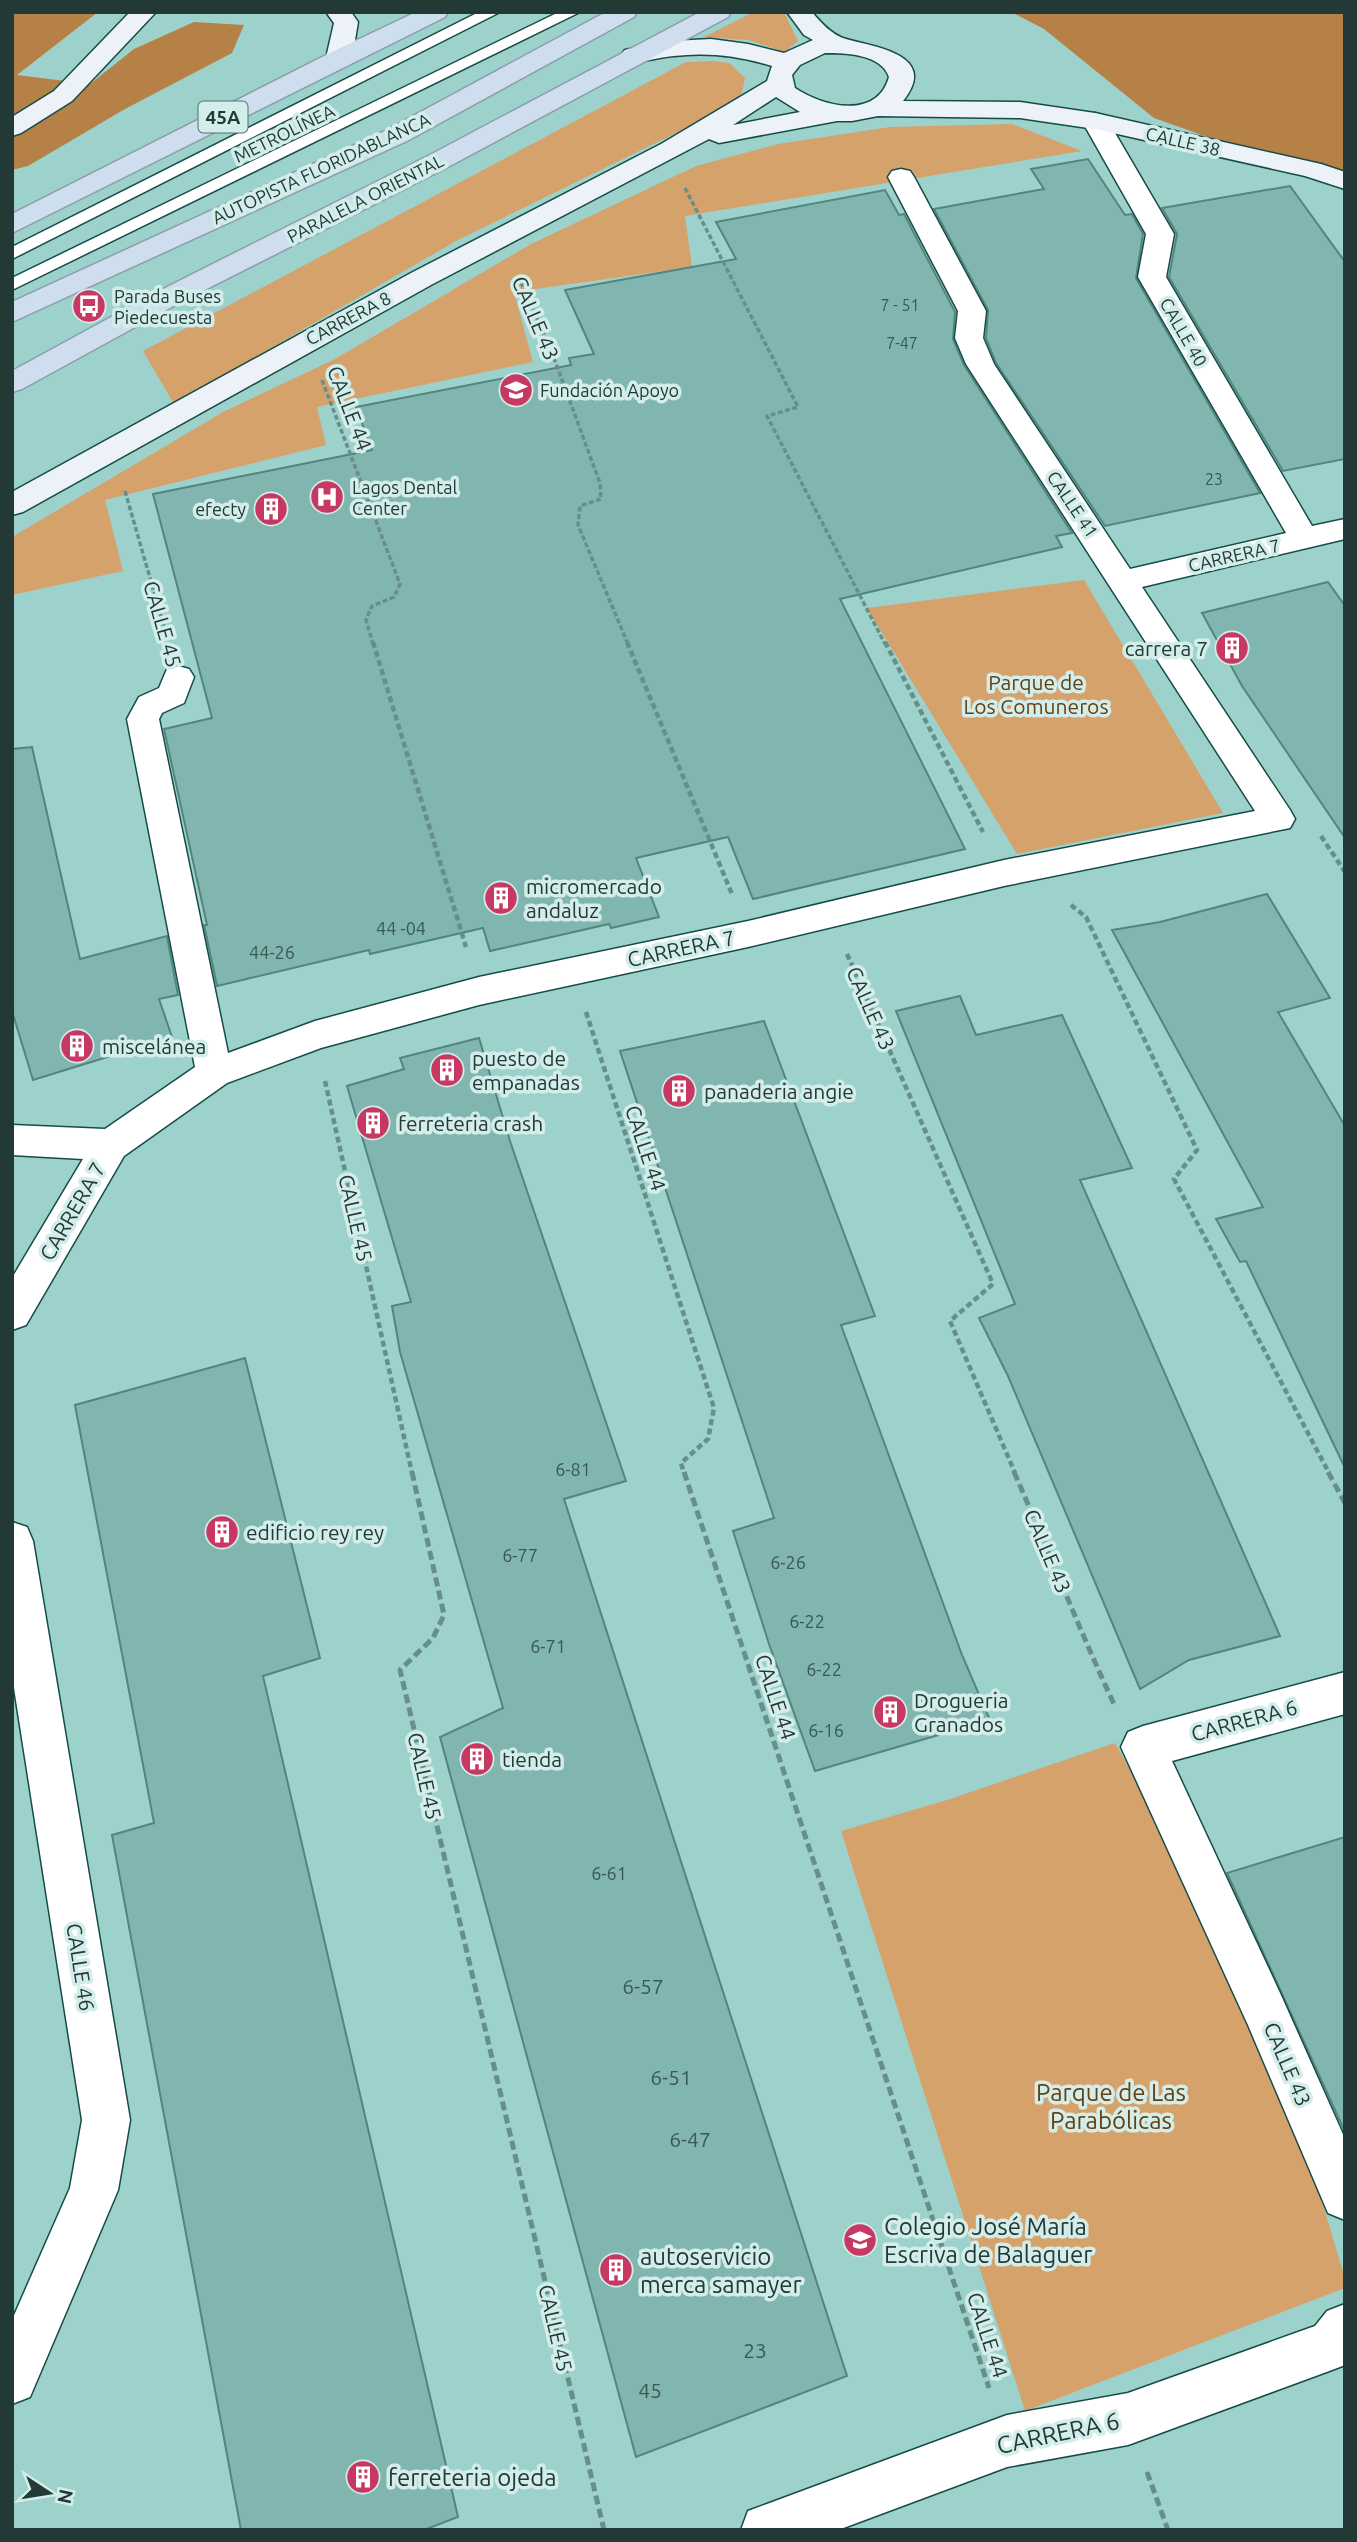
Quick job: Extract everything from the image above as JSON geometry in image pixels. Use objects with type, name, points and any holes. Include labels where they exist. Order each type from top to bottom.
[{"type":"highway","name":"45A","points":[[12,225],[339,58],[436,12]]},
{"type":"highway","name":"AUTOPISTA FLORIDABLANCA","points":[[12,313],[398,135],[625,12]]},
{"type":"highway","name":"PARALELA ORIENTAL","points":[[12,383],[169,296],[436,162],[719,12]]},
{"type":"main road","points":[[12,128],[63,96],[144,12]]},
{"type":"main road","points":[[338,12],[346,22],[339,58]]},
{"type":"main road","points":[[799,12],[813,30],[836,44]]},
{"type":"main road","points":[[634,55],[664,48],[696,45],[758,52],[783,73],[787,94],[805,105],[831,112],[862,110],[892,97],[900,83],[897,68],[872,50],[836,44],[801,51],[783,73]]},
{"type":"main road","name":"CALLE 38","points":[[890,61],[943,89],[1020,110],[1095,121],[1312,170],[1345,181]]},
{"type":"main road","name":"CARRERA 8","points":[[12,505],[307,340],[501,236],[678,147],[783,73]]},
{"type":"main road","name":"CALLE 38","points":[[862,110],[1020,110]]},
{"type":"main road","name":"CARRERA 8","points":[[678,147],[766,125],[862,110]]},
{"type":"street","name":"CALLE 40","points":[[1095,121],[1160,234],[1152,277],[1304,538]]},
{"type":"street","name":"CALLE 41","points":[[901,177],[972,311],[969,338],[980,364],[1278,820]]},
{"type":"street","name":"CARRERA 7","points":[[1124,581],[1345,529]]},
{"type":"street","name":"CALLE 45","points":[[178,677],[173,695],[150,705],[143,719],[214,1073]]},
{"type":"street","name":"CARRERA 7","points":[[12,1313],[111,1145],[214,1073],[315,1035],[479,991],[748,934],[1004,873],[1278,820]]},
{"type":"street","name":"CARRERA 7","points":[[12,1140],[111,1145]]},
{"type":"street","name":"CALLE 46","points":[[12,1541],[106,2120],[94,2190],[12,2379]]},
{"type":"street","name":"CARRERA 6","points":[[1143,1747],[1345,1693]]},
{"type":"street","name":"CALLE 43","points":[[1143,1747],[1264,2009],[1345,2196]]},
{"type":"street","name":"CARRERA 6","points":[[767,2530],[1007,2441],[1128,2419],[1332,2345],[1345,2329]]},
{"type":"lane","name":"METROLÍNEA","points":[[12,254],[492,12]]},
{"type":"lane","name":"METROLÍNEA","points":[[12,285],[572,12]]},
{"type":"path","points":[[678,147],[709,233]]},
{"type":"path","name":"CALLE 43","points":[[501,236],[551,350],[600,484],[601,499],[580,506],[578,525],[748,934]]},
{"type":"path","name":"CALLE 44","points":[[307,340],[400,584],[394,597],[372,606],[366,620],[479,991]]},
{"type":"path","name":"CALLE 45","points":[[113,450],[178,677]]},
{"type":"path","name":"CALLE 43","points":[[829,915],[993,1284],[950,1321],[1110,1697],[1143,1747]]},
{"type":"path","name":"CALLE 44","points":[[573,972],[714,1408],[708,1439],[681,1463],[1007,2441]]},
{"type":"path","name":"CALLE 45","points":[[315,1035],[444,1615],[433,1638],[400,1671],[604,2530]]},
{"type":"green space","points":[[754,12],[784,12],[798,41],[785,52],[748,40],[704,37]]},
{"type":"green space","points":[[686,62],[729,63],[745,78],[742,93],[727,108],[456,241],[174,404],[143,351]]},
{"type":"green space","points":[[1012,124],[1082,151],[685,216],[692,267],[514,292],[533,362],[317,407],[326,445],[105,500],[123,571],[12,595],[12,537],[223,412],[335,359],[531,244],[696,166],[778,144],[890,127]]},
{"type":"green space","name":"Parque de Los Comuneros","points":[[1084,580],[1223,813],[1017,854],[867,608]]},
{"type":"green space","name":"Parque de Las Parabólicas","points":[[1115,1743],[1264,2009],[1345,2278],[1345,2288],[1025,2411],[841,1831],[947,1800]]},
{"type":"shaded area","points":[[12,12],[98,12],[17,75],[90,84],[134,49],[194,22],[244,25],[232,53],[125,109],[28,166],[12,170]]},
{"type":"shaded area","points":[[1011,12],[1345,12],[1345,186],[1154,118],[1044,29]]},
{"type":"building","points":[[1088,159],[1125,215],[1132,214],[1143,234],[1136,278],[1260,493],[1105,526],[996,363],[986,338],[988,310],[934,209],[1044,189],[1031,169]]},
{"type":"building","points":[[1290,186],[1345,262],[1345,459],[1283,471],[1169,277],[1177,234],[1162,208]]},
{"type":"building","points":[[885,190],[899,215],[904,214],[955,312],[953,339],[964,365],[1072,533],[1056,536],[1062,547],[840,599],[965,849],[753,899],[728,837],[636,858],[659,917],[611,928],[609,924],[490,951],[483,928],[370,954],[369,950],[217,986],[204,925],[207,925],[164,729],[212,718],[153,494],[372,450],[356,407],[571,365],[569,358],[594,354],[565,290],[736,259],[716,222]]},
{"type":"building","points":[[1328,582],[1345,606],[1345,838],[1242,686],[1202,613]]},
{"type":"building","points":[[32,747],[80,959],[167,936],[178,995],[159,999],[172,1037],[33,1080],[12,1011],[12,749]]},
{"type":"building","points":[[1267,894],[1330,998],[1278,1012],[1345,1126],[1345,1468],[1246,1261],[1240,1262],[1216,1219],[1263,1207],[1112,930],[1160,922]]},
{"type":"building","points":[[960,996],[976,1035],[1062,1015],[1132,1168],[1080,1180],[1280,1636],[1189,1660],[1140,1689],[1008,1376],[979,1318],[1015,1304],[896,1011]]},
{"type":"building","points":[[764,1021],[875,1316],[841,1325],[962,1655],[990,1720],[815,1771],[769,1644],[733,1531],[774,1518],[620,1051]]},
{"type":"building","points":[[479,1038],[510,1141],[626,1481],[564,1499],[847,2376],[636,2457],[440,1737],[503,1708],[400,1352],[392,1306],[411,1302],[347,1086],[404,1069],[400,1058]]},
{"type":"building","points":[[245,1358],[320,1658],[263,1676],[458,2517],[424,2530],[241,2530],[112,1835],[154,1823],[75,1405]]},
{"type":"building","points":[[1345,1837],[1345,2132],[1227,1873]]},
{"type":"place","name":"Parada Buses Piedecuesta","points":[[89,306]]},
{"type":"place","name":"Fundación Apoyo","points":[[516,390]]},
{"type":"place","name":"Lagos Dental Center","points":[[327,497]]},
{"type":"place","name":"efecty","points":[[271,509]]},
{"type":"place","name":"carrera 7","points":[[1232,648]]},
{"type":"place","name":"micromercado andaluz","points":[[501,898]]},
{"type":"place","name":"miscelánea","points":[[77,1046]]},
{"type":"place","name":"puesto de empanadas","points":[[447,1070]]},
{"type":"place","name":"panaderia angie","points":[[679,1091]]},
{"type":"place","name":"ferreteria crash","points":[[373,1123]]},
{"type":"place","name":"edificio rey rey","points":[[222,1532]]},
{"type":"place","name":"Drogueria Granados","points":[[890,1712]]},
{"type":"place","name":"tienda","points":[[477,1759]]},
{"type":"place","name":"Colegio José María Escriva de Balaguer","points":[[860,2240]]},
{"type":"place","name":"autoservicio merca samayer","points":[[616,2270]]},
{"type":"place","name":"ferreteria ojeda","points":[[363,2477]]}]
